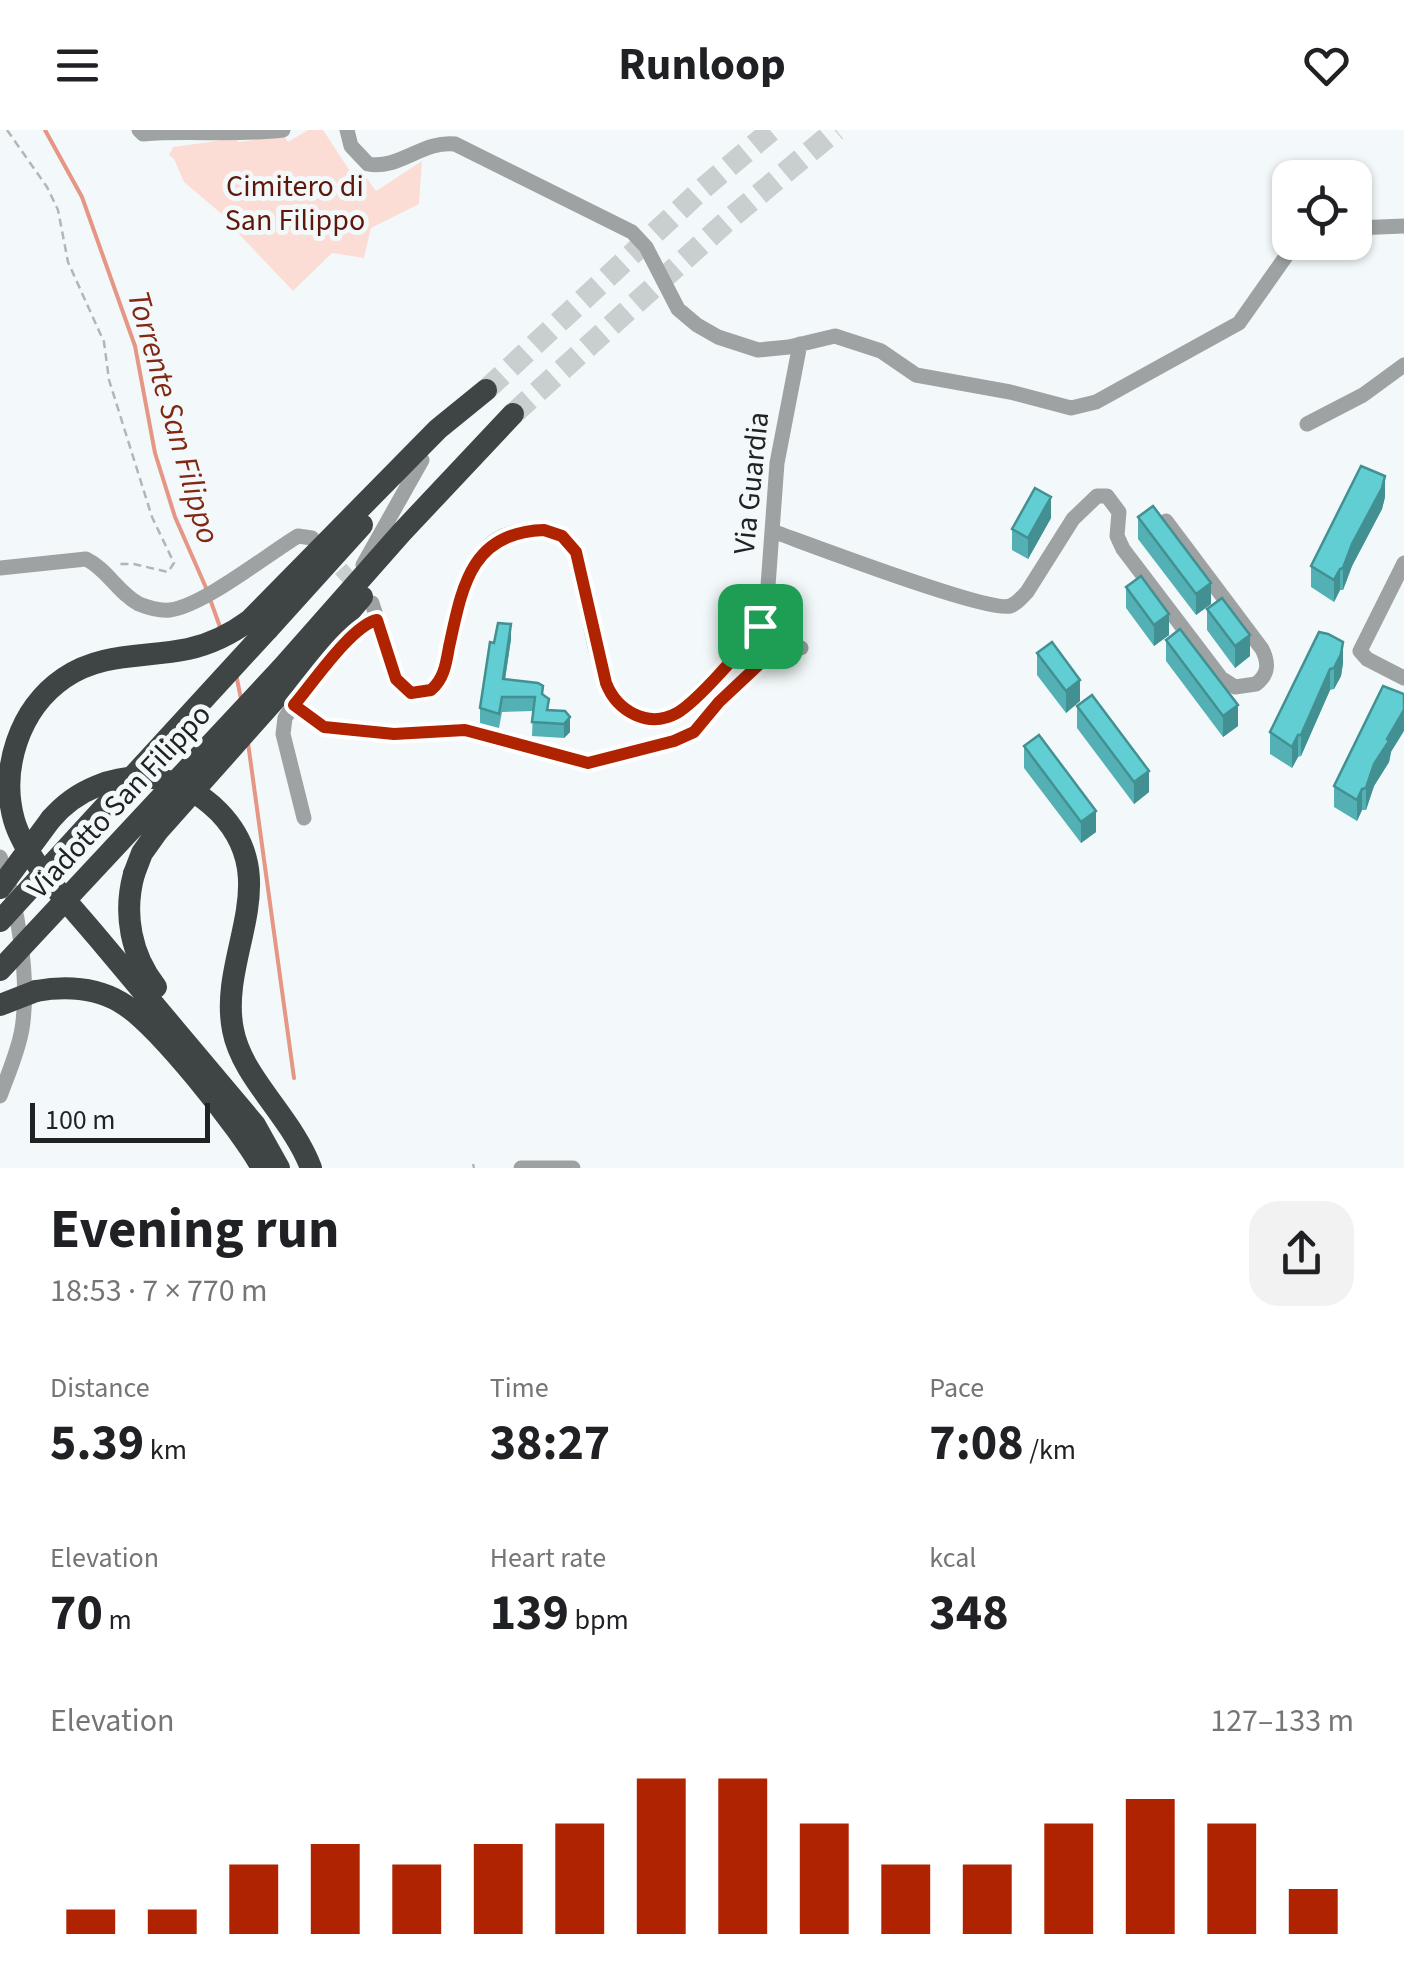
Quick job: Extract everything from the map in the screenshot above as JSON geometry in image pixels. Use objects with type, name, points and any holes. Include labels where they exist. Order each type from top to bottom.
[{"type":"highway","points":[[259,624],[286,579],[438,429],[486,390],[321,570],[259,624],[185,650],[108,658],[82,668],[58,683],[38,703],[19,736],[10,769],[10,802],[19,833],[57,888],[255,1125],[279,1168]]},
{"type":"highway","points":[[287,687],[346,595],[513,414]]},
{"type":"highway","points":[[294,1168],[265,1117],[140,964],[129,916],[134,874],[142,853],[157,832],[334,634],[377,577],[451,495],[487,442]]},
{"type":"highway","name":"Viadotto San Filippo","points":[[0,921],[259,624]]},
{"type":"highway","name":"Viadotto San Filippo","points":[[0,970],[287,687]]},
{"type":"highway","points":[[0,888],[51,818],[94,786],[140,778],[164,780],[188,789],[225,818],[246,856],[250,890],[233,992],[233,1030],[248,1068],[292,1127],[311,1168]]},
{"type":"highway","points":[[0,1004],[36,991],[73,988],[97,992],[130,1008],[149,1025],[240,1135],[262,1168]]},
{"type":"street","points":[[139,130],[143,134],[249,134],[283,130]]},
{"type":"street","points":[[343,131],[356,153],[375,166],[439,143],[455,144],[632,232],[646,247],[678,308],[706,331],[750,348],[842,337],[880,351],[916,375],[1081,407],[1231,330],[1245,317],[1284,260]]},
{"type":"street","points":[[1372,227],[1404,226]]},
{"type":"street","name":"Via Guardia","points":[[760,626],[768,605],[776,463],[800,344]]},
{"type":"street","points":[[1307,424],[1363,395],[1404,366]]},
{"type":"street","points":[[346,595],[422,460]]},
{"type":"street","points":[[321,570],[447,484]]},
{"type":"street","points":[[772,532],[937,589],[1005,607],[1027,592],[1084,507],[1097,496],[1108,496],[1119,512],[1117,536],[1123,549],[1221,678],[1235,687],[1256,684],[1266,673],[1266,658],[1166,521]]},
{"type":"street","points":[[372,602],[398,684],[411,693],[431,690],[442,677],[457,612],[478,558],[490,546],[513,534],[556,533],[572,546],[579,560],[609,691],[627,711],[658,718],[672,715],[686,706],[760,626],[770,654]]},
{"type":"street","points":[[0,568],[90,560],[123,593],[144,606],[167,610],[182,607],[232,579],[298,536],[312,538]]},
{"type":"street","points":[[1404,563],[1360,651],[1367,659],[1404,678]]},
{"type":"street","points":[[304,818],[283,734],[287,687],[368,622],[377,620]]},
{"type":"street","points":[[287,687],[324,727],[394,734],[465,730],[588,763],[674,741],[694,732],[719,702],[770,654],[801,648]]},
{"type":"street","points":[[0,857],[17,920],[23,1005],[18,1043],[0,1096]]},
{"type":"street","points":[[521,1168],[573,1168]]},
{"type":"path","points":[[8,130],[58,210],[68,262],[104,342],[109,380],[152,516],[174,563],[168,572],[122,562],[100,570]]},
{"type":"green space","name":"Cimitero di San Filippo","points":[[308,130],[323,130],[350,171],[361,170],[376,191],[422,161],[419,204],[371,228],[364,258],[332,253],[293,291],[235,230],[237,227],[184,182],[169,155],[173,147],[237,138],[238,142],[284,136],[288,142]]},
{"type":"building","points":[[1361,466],[1385,476],[1334,580],[1311,566]]},
{"type":"building","points":[[1035,488],[1051,497],[1028,538],[1012,529]]},
{"type":"building","points":[[1153,506],[1211,583],[1196,594],[1138,517]]},
{"type":"building","points":[[1141,576],[1169,614],[1154,625],[1126,587]]},
{"type":"building","points":[[1222,598],[1250,635],[1235,646],[1207,609]]},
{"type":"building","points":[[498,623],[511,624],[503,679],[543,686],[542,694],[549,699],[547,710],[565,711],[570,717],[564,724],[532,722],[535,697],[502,697],[499,714],[480,708],[490,642],[494,643]]},
{"type":"building","points":[[1180,629],[1238,705],[1223,716],[1166,640]]},
{"type":"building","points":[[1319,632],[1343,642],[1341,654],[1292,747],[1270,732]]},
{"type":"building","points":[[1052,642],[1080,680],[1066,691],[1037,653]]},
{"type":"building","points":[[1383,686],[1404,694],[1404,710],[1357,800],[1334,786]]},
{"type":"building","points":[[1092,695],[1149,771],[1134,782],[1077,706]]},
{"type":"building","points":[[1039,735],[1096,811],[1081,822],[1024,746]]},
{"type":"waterway","name":"Torrente San Filippo","points":[[45,130],[82,197],[135,346],[155,453],[175,517],[207,590]]},
{"type":"waterway","name":"Torrente San Filippo","points":[[210,599],[220,627]]},
{"type":"waterway","name":"Torrente San Filippo","points":[[236,674],[241,699]]},
{"type":"waterway","name":"Torrente San Filippo","points":[[248,743],[294,1078]]},
{"type":"tunnel","points":[[486,390],[701,190],[772,130]]},
{"type":"tunnel","points":[[513,414],[726,222],[836,130]]},
{"type":"tunnel","points":[[325,552],[360,590]]},
{"type":"route","points":[[522,532],[556,533],[572,546],[582,570],[609,691],[621,706],[638,716],[658,718],[678,712],[760,626],[770,654],[719,702],[694,732],[596,762],[572,761],[465,730],[394,734],[324,727],[294,705],[353,636],[368,622],[377,620],[398,684],[411,693],[431,690],[442,677],[457,612],[473,566],[496,542],[522,532]]}]
